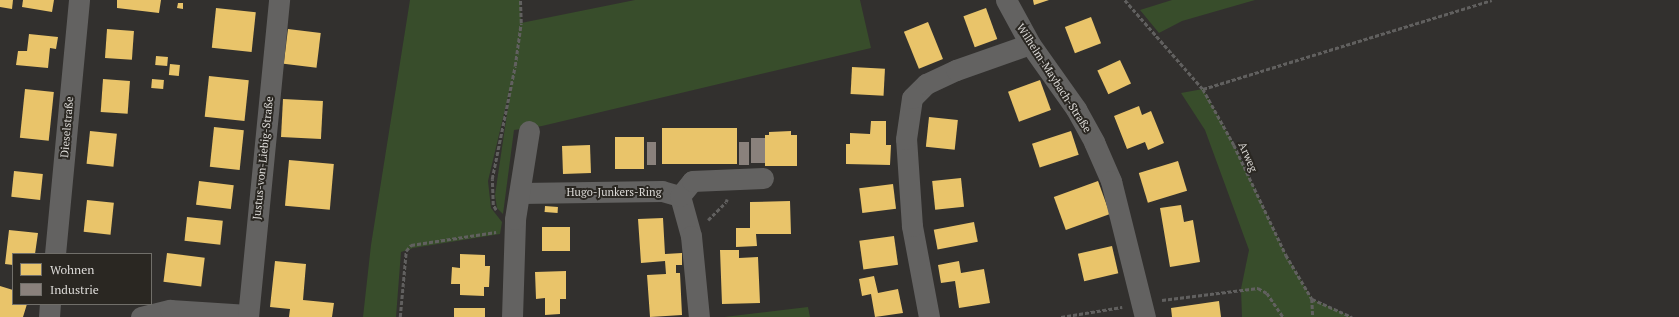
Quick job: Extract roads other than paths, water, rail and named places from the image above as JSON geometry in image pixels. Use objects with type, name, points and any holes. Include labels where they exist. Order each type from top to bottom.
[{"type":"street","name":"Dieselstraße","points":[[55,253],[79,0]]},
{"type":"street","name":"Justus-von-Liebig-Straße","points":[[248,316],[279,0]]},
{"type":"street","name":"Wilhelm-Maybach-Straße","points":[[1006,0],[1030,44],[1076,109],[1100,156],[1111,182],[1144,310]]},
{"type":"street","points":[[928,317],[912,218],[906,139],[912,98],[926,84],[956,70],[1030,44]]},
{"type":"street","points":[[512,317],[515,224],[529,131]]},
{"type":"street","points":[[698,317],[691,236],[680,196],[692,181],[763,178]]},
{"type":"street","name":"Hugo-Junkers-Ring","points":[[520,193],[662,191],[680,196]]},
{"type":"street","points":[[49,317],[50,305]]},
{"type":"street","points":[[141,317],[170,310],[248,316]]}]
